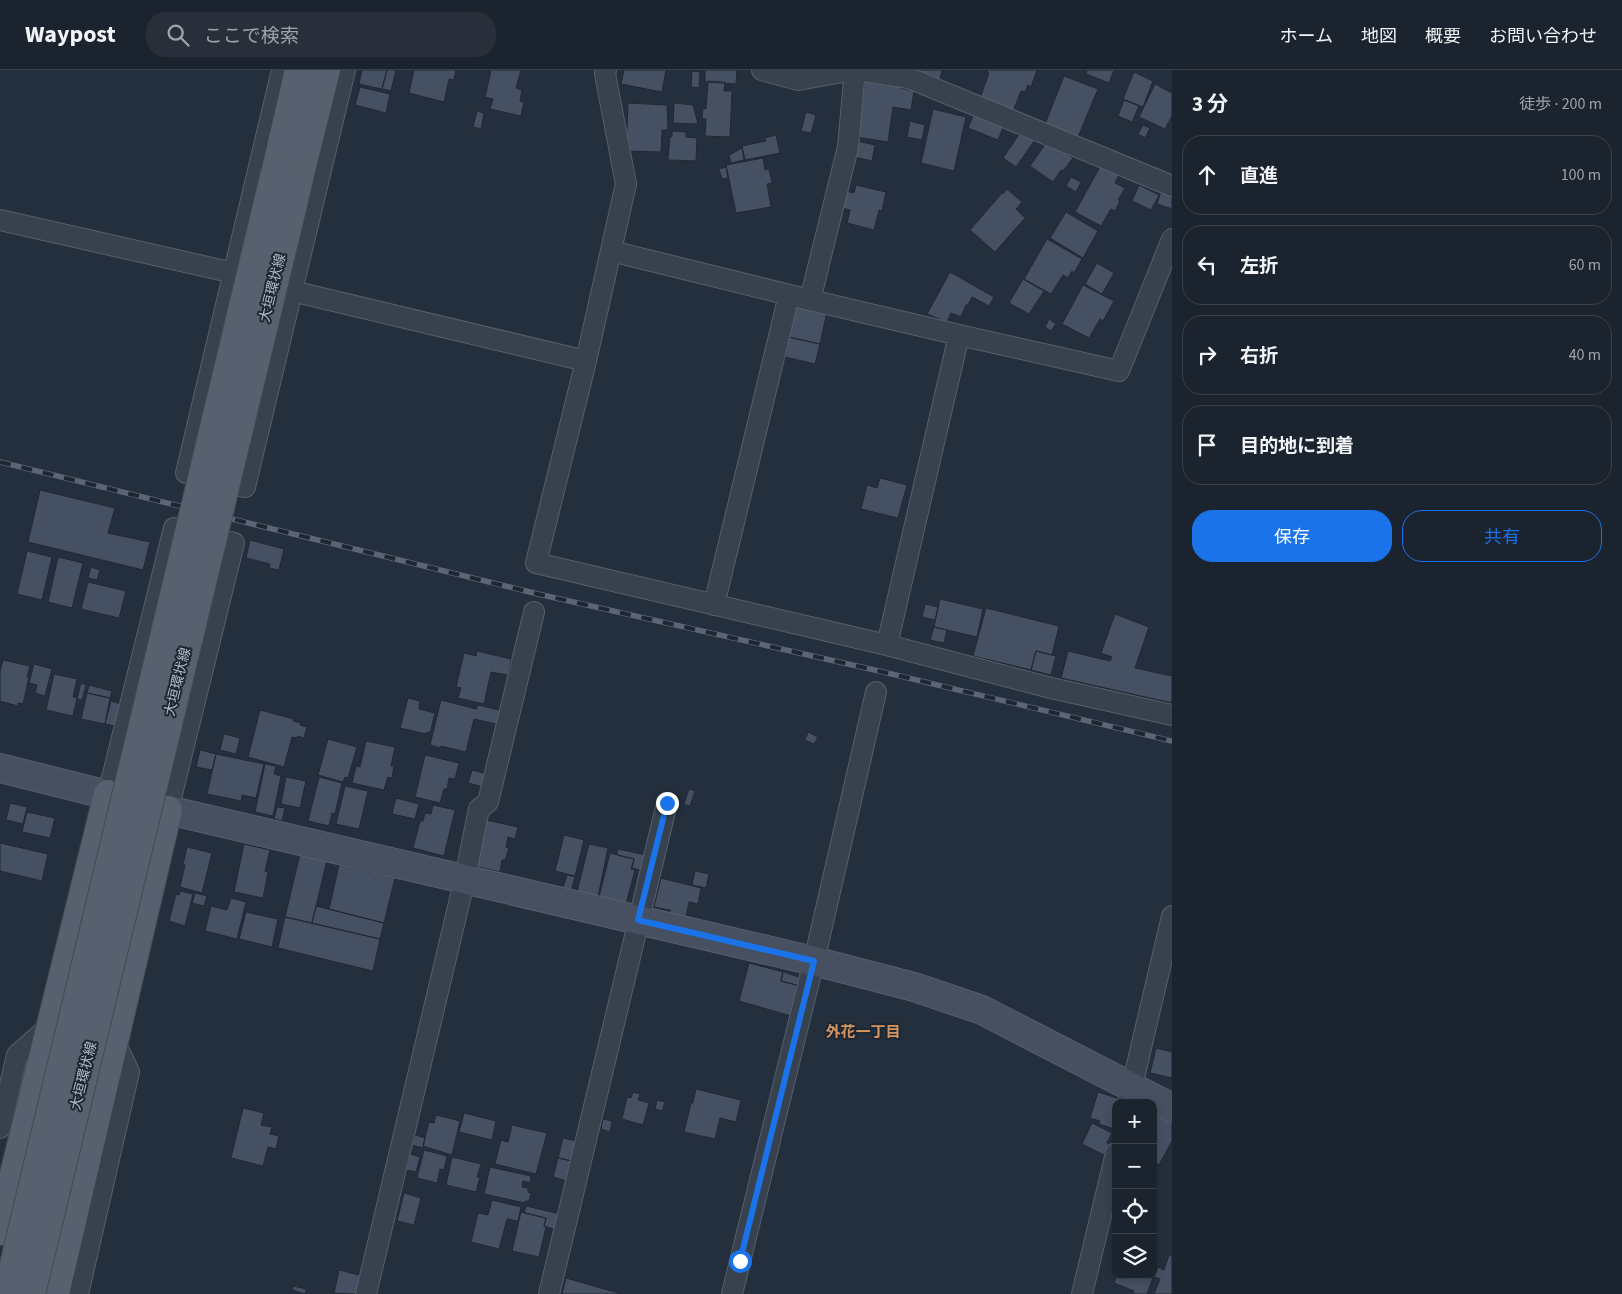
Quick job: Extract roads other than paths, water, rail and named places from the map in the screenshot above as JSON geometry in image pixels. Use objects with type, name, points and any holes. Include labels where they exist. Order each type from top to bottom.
[{"type":"main road","name":"大垣環状線","points":[[31,1294],[287,176],[299,70]]},
{"type":"main road","name":"大垣環状線","points":[[7,1294],[287,176],[326,70]]},
{"type":"main road","points":[[0,1231],[108,794]]},
{"type":"main road","points":[[74,1292],[114,1040],[168,810]]},
{"type":"street","points":[[282,70],[186,473],[246,487],[344,70]]},
{"type":"street","points":[[606,70],[605,74],[626,184],[586,361],[536,563],[887,645],[1051,688],[1172,715]]},
{"type":"street","points":[[762,70],[798,80],[855,70],[909,78],[1172,186]]},
{"type":"street","points":[[810,300],[848,147],[855,70]]},
{"type":"street","points":[[0,220],[234,273]]},
{"type":"street","points":[[611,251],[810,300],[1119,371],[1172,239]]},
{"type":"street","points":[[292,291],[586,361]]},
{"type":"street","points":[[714,605],[789,295]]},
{"type":"street","points":[[887,645],[959,335]]},
{"type":"street","points":[[108,794],[174,528],[234,543],[168,810]]},
{"type":"street","points":[[366,1294],[480,809],[488,802],[534,612]]},
{"type":"street","points":[[732,1294],[814,961],[876,692]]},
{"type":"street","points":[[0,768],[168,810],[814,961],[914,987],[982,1010],[1130,1095],[1172,1108]]},
{"type":"street","points":[[549,1294],[667,803]]},
{"type":"street","points":[[1130,1095],[1172,916]]},
{"type":"street","points":[[0,1128],[17,1055],[51,1025]]},
{"type":"street","points":[[1082,1294],[1112,1170]]},
{"type":"railway","points":[[0,462],[538,594],[879,671],[1172,741]]},
{"type":"district","name":"外花一丁目","points":[[863,1032]]}]
